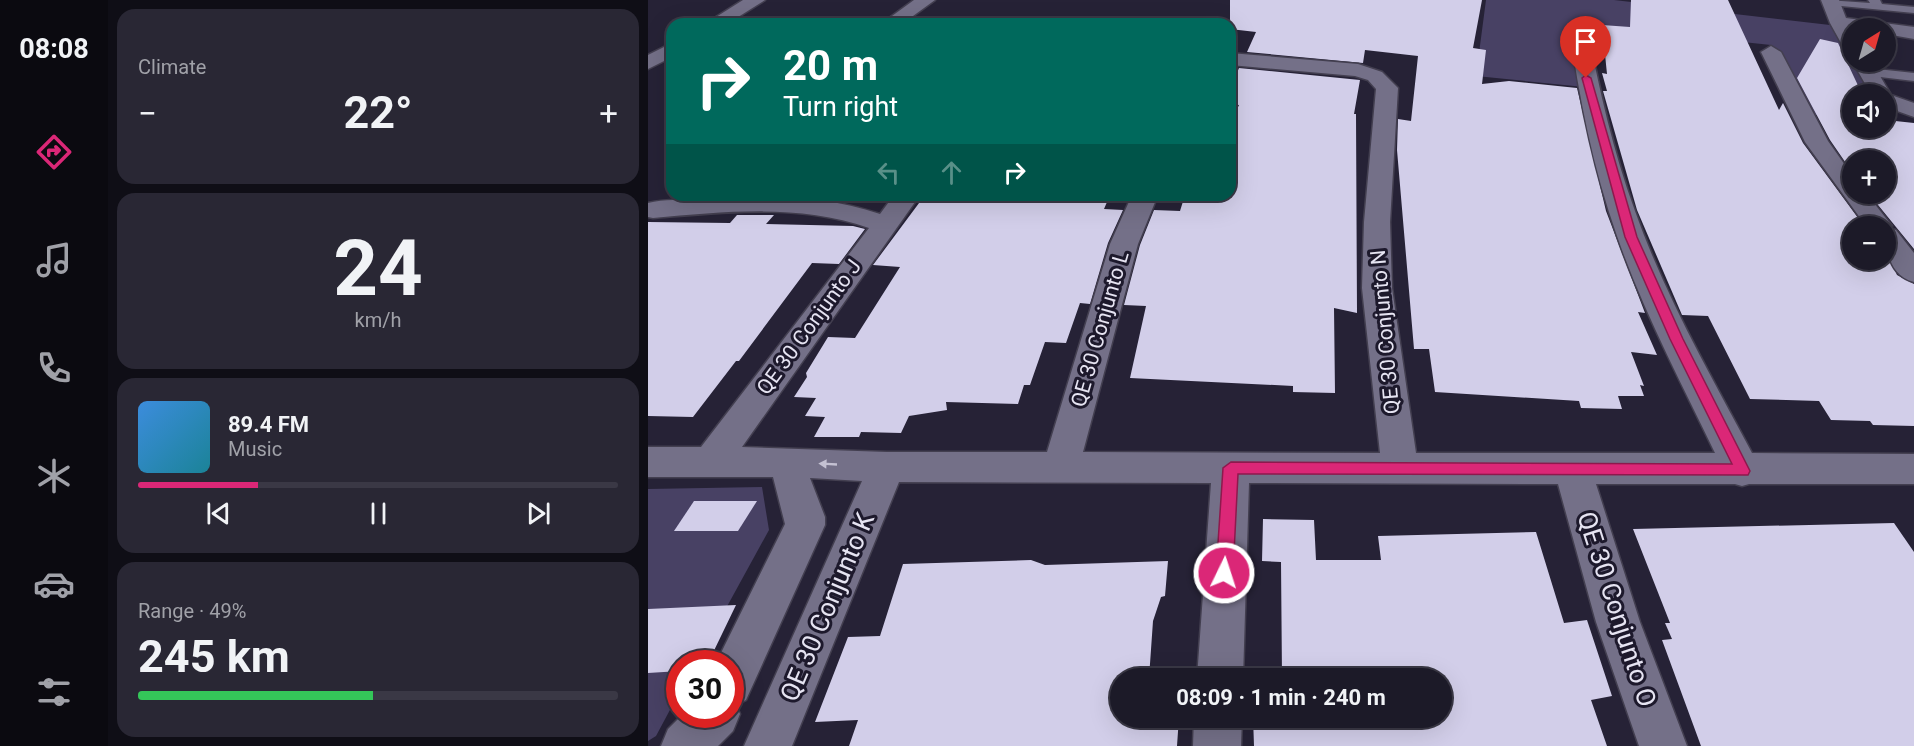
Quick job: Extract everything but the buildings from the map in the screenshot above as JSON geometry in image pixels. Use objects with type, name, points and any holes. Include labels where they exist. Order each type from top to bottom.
[{"type":"street","points":[[724,18],[756,0]]},
{"type":"street","points":[[899,18],[926,0]]},
{"type":"street","points":[[1831,1],[1842,28]]},
{"type":"street","points":[[1578,26],[1593,106],[1631,237],[1676,339],[1742,471]]},
{"type":"street","points":[[1896,30],[1914,33]]},
{"type":"street","points":[[648,63],[666,52]]},
{"type":"street","points":[[1771,52],[1817,142],[1842,177]]},
{"type":"street","name":"QE 30 Conjunto N","points":[[1236,60],[1358,70],[1375,76],[1387,88],[1377,222],[1377,288],[1400,467]]},
{"type":"street","points":[[1875,83],[1914,110]]},
{"type":"street","name":"QE 30 Conjunto J","points":[[712,460],[902,201]]},
{"type":"street","name":"QE 30 Conjunto L","points":[[1060,466],[1124,244],[1142,201]]},
{"type":"street","points":[[658,206],[737,204],[827,208],[849,211],[884,224]]},
{"type":"street","points":[[1861,204],[1870,216]]},
{"type":"street","points":[[1896,249],[1914,273]]},
{"type":"street","points":[[648,462],[712,460],[887,467],[1914,470]]},
{"type":"street","points":[[744,654],[805,525],[805,517],[786,462]]},
{"type":"street","name":"QE 30 Conjunto K","points":[[768,746],[887,467]]},
{"type":"street","points":[[1221,668],[1231,468]]},
{"type":"street","name":"QE 30 Conjunto O","points":[[1573,470],[1618,622],[1663,746]]},
{"type":"street","points":[[685,746],[702,728]]},
{"type":"street","points":[[1217,746],[1218,728]]},
{"type":"lane","points":[[1831,1],[1876,3],[1914,10]]},
{"type":"lane","points":[[1875,83],[1914,77]]},
{"type":"lane","points":[[1875,83],[1914,89]]},
{"type":"shaded area","points":[[1486,0],[1614,0],[1830,25],[1842,44],[1842,72],[1859,72],[1867,84],[1842,84],[1842,117],[1814,115],[1771,45],[1573,24],[1584,87],[1476,76]]},
{"type":"shaded area","points":[[762,487],[769,530],[703,650],[666,650],[666,717],[656,736],[648,741],[648,489]]},
{"type":"route","points":[[1224,573],[1231,468],[1400,467],[1742,471],[1676,339],[1631,237],[1586,78]]}]
